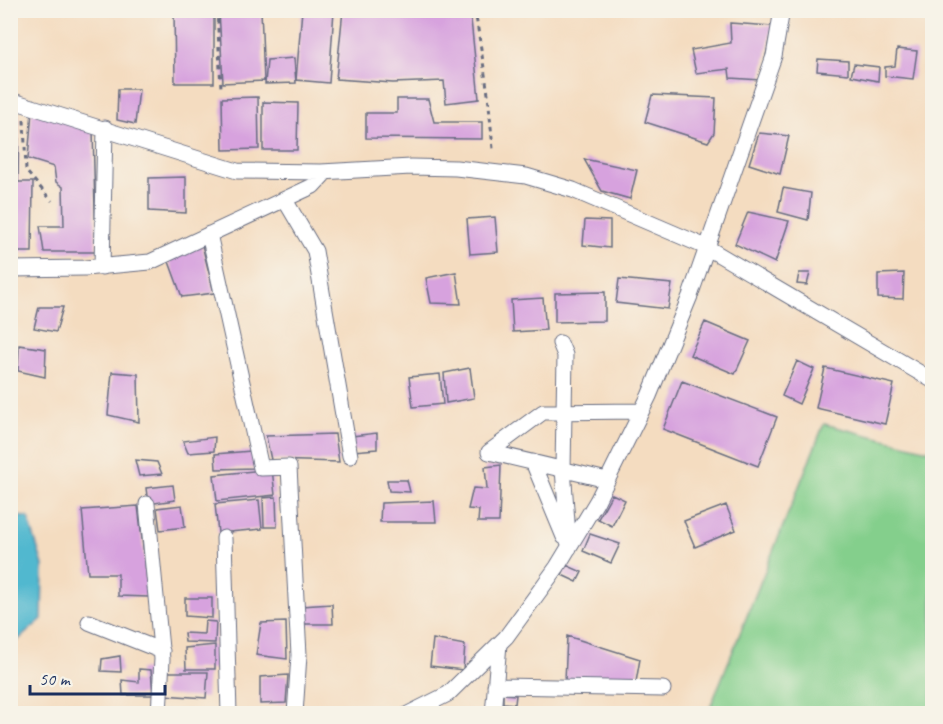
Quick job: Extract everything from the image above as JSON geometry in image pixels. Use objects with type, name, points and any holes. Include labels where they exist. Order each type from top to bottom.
[{"type":"street","points":[[408,714],[447,694],[499,644],[569,548],[608,480],[641,411],[690,296],[774,56],[782,10]]},
{"type":"street","points":[[18,102],[237,171],[326,172],[411,166],[526,176],[573,190],[706,247],[933,380]]},
{"type":"street","points":[[102,267],[105,128]]},
{"type":"street","points":[[10,269],[102,267],[150,262],[313,186],[326,172]]},
{"type":"street","points":[[285,200],[315,251],[351,456]]},
{"type":"street","points":[[209,234],[261,468],[289,467],[299,655],[295,714]]},
{"type":"street","points":[[560,343],[565,355],[563,469],[569,548]]},
{"type":"street","points":[[608,480],[489,452],[543,412],[641,411]]},
{"type":"street","points":[[533,462],[569,548]]},
{"type":"street","points":[[147,504],[162,651],[159,714]]},
{"type":"street","points":[[224,538],[228,714]]},
{"type":"street","points":[[89,622],[162,651]]},
{"type":"street","points":[[493,714],[499,644]]},
{"type":"street","points":[[495,686],[663,689]]},
{"type":"path","points":[[217,10],[221,88]]},
{"type":"path","points":[[475,10],[488,94],[493,149]]},
{"type":"path","points":[[18,102],[26,171],[52,201]]},
{"type":"green space","points":[[824,424],[932,451],[932,713],[708,713]]},
{"type":"water","points":[[11,516],[28,517],[43,565],[42,619],[11,646]]},
{"type":"building","points":[[174,10],[214,10],[214,83],[175,83]]},
{"type":"building","points":[[219,10],[261,10],[264,81],[223,83]]},
{"type":"building","points":[[302,10],[334,10],[329,83],[296,80]]},
{"type":"building","points":[[343,10],[470,10],[479,99],[446,103],[444,81],[393,83],[336,79]]},
{"type":"building","points":[[730,23],[772,26],[761,80],[730,78],[729,69],[696,73],[691,50],[731,43]]},
{"type":"building","points":[[897,49],[917,51],[913,79],[885,76],[885,67],[895,66]]},
{"type":"building","points":[[294,58],[296,83],[265,84],[267,60]]},
{"type":"building","points":[[818,59],[848,61],[848,74],[817,71]]},
{"type":"building","points":[[854,64],[879,67],[878,81],[851,76]]},
{"type":"building","points":[[118,89],[139,89],[135,124],[117,120]]},
{"type":"building","points":[[652,95],[716,98],[714,133],[708,142],[645,122]]},
{"type":"building","points":[[258,97],[259,149],[223,150],[222,98]]},
{"type":"building","points":[[397,99],[428,99],[434,122],[482,122],[482,139],[366,138],[366,113],[397,113]]},
{"type":"building","points":[[263,102],[298,103],[297,150],[263,150]]},
{"type":"building","points":[[32,111],[93,129],[96,252],[44,252],[40,226],[64,226],[63,187],[56,182],[54,167],[28,159]]},
{"type":"building","points":[[10,114],[19,114],[18,182],[33,182],[32,252],[10,252]]},
{"type":"building","points":[[759,133],[789,136],[780,174],[749,164]]},
{"type":"building","points":[[584,159],[637,170],[630,199],[602,191]]},
{"type":"building","points":[[186,177],[186,213],[149,211],[149,178]]},
{"type":"building","points":[[783,188],[811,193],[808,220],[778,212]]},
{"type":"building","points":[[748,212],[789,221],[775,263],[735,244]]},
{"type":"building","points":[[495,217],[498,252],[470,254],[467,219]]},
{"type":"building","points":[[585,220],[610,221],[610,248],[583,245]]},
{"type":"building","points":[[202,245],[214,293],[182,297],[168,259]]},
{"type":"building","points":[[456,272],[461,304],[431,303],[426,278]]},
{"type":"building","points":[[799,273],[810,273],[807,285],[797,284]]},
{"type":"building","points":[[904,273],[903,299],[878,298],[878,274]]},
{"type":"building","points":[[619,279],[672,284],[668,309],[616,303]]},
{"type":"building","points":[[605,292],[605,321],[555,322],[555,293]]},
{"type":"building","points":[[543,298],[546,330],[513,332],[511,300]]},
{"type":"building","points":[[39,307],[63,307],[56,332],[34,328]]},
{"type":"building","points":[[705,322],[750,341],[735,374],[690,355]]},
{"type":"building","points":[[19,345],[46,349],[45,377],[18,371]]},
{"type":"building","points":[[797,361],[814,369],[799,404],[782,396]]},
{"type":"building","points":[[470,368],[474,398],[446,403],[444,373]]},
{"type":"building","points":[[825,368],[894,384],[885,424],[816,408]]},
{"type":"building","points":[[112,372],[138,374],[139,422],[108,415]]},
{"type":"building","points":[[440,374],[443,404],[413,407],[409,377]]},
{"type":"building","points":[[682,381],[777,417],[758,466],[663,429]]},
{"type":"building","points":[[377,433],[377,449],[353,451],[352,436]]},
{"type":"building","points":[[335,434],[339,462],[271,460],[266,436]]},
{"type":"building","points":[[215,437],[214,451],[188,453],[183,441]]},
{"type":"building","points":[[251,451],[255,468],[216,469],[215,454]]},
{"type":"building","points":[[135,460],[157,462],[162,474],[139,476]]},
{"type":"building","points":[[501,465],[499,522],[478,522],[479,510],[468,509],[473,488],[487,489],[485,467]]},
{"type":"building","points":[[272,469],[275,495],[217,501],[214,475]]},
{"type":"building","points":[[387,480],[407,480],[410,492],[389,491]]},
{"type":"building","points":[[173,485],[175,500],[148,504],[146,488]]},
{"type":"building","points":[[612,494],[625,500],[612,526],[598,519]]},
{"type":"building","points":[[276,497],[277,527],[264,527],[263,498]]},
{"type":"building","points":[[259,500],[262,529],[218,533],[215,504]]},
{"type":"building","points":[[434,501],[436,522],[380,522],[381,503]]},
{"type":"building","points":[[182,505],[185,527],[160,530],[157,508]]},
{"type":"building","points":[[726,505],[736,530],[695,547],[684,521]]},
{"type":"building","points":[[138,506],[149,597],[118,596],[118,574],[88,574],[82,510]]},
{"type":"building","points":[[590,534],[620,544],[611,563],[583,551]]},
{"type":"building","points":[[566,565],[582,572],[577,582],[562,575]]},
{"type":"building","points":[[185,598],[212,598],[212,618],[185,616]]},
{"type":"building","points":[[332,604],[333,624],[303,624],[301,606]]},
{"type":"building","points":[[205,621],[216,622],[215,643],[185,642],[184,633],[204,634]]},
{"type":"building","points":[[286,622],[287,659],[256,655],[261,623]]},
{"type":"building","points":[[567,636],[640,659],[636,682],[565,681]]},
{"type":"building","points":[[433,639],[465,645],[463,670],[430,666]]},
{"type":"building","points":[[215,645],[215,669],[186,669],[185,648]]},
{"type":"building","points":[[120,656],[121,672],[101,671],[102,659]]},
{"type":"building","points":[[139,669],[151,670],[153,695],[123,695],[122,680],[139,682]]},
{"type":"building","points":[[166,672],[208,672],[206,698],[163,695]]},
{"type":"building","points":[[288,675],[286,703],[260,704],[260,677]]},
{"type":"building","points":[[503,694],[516,695],[515,704],[503,703]]}]
